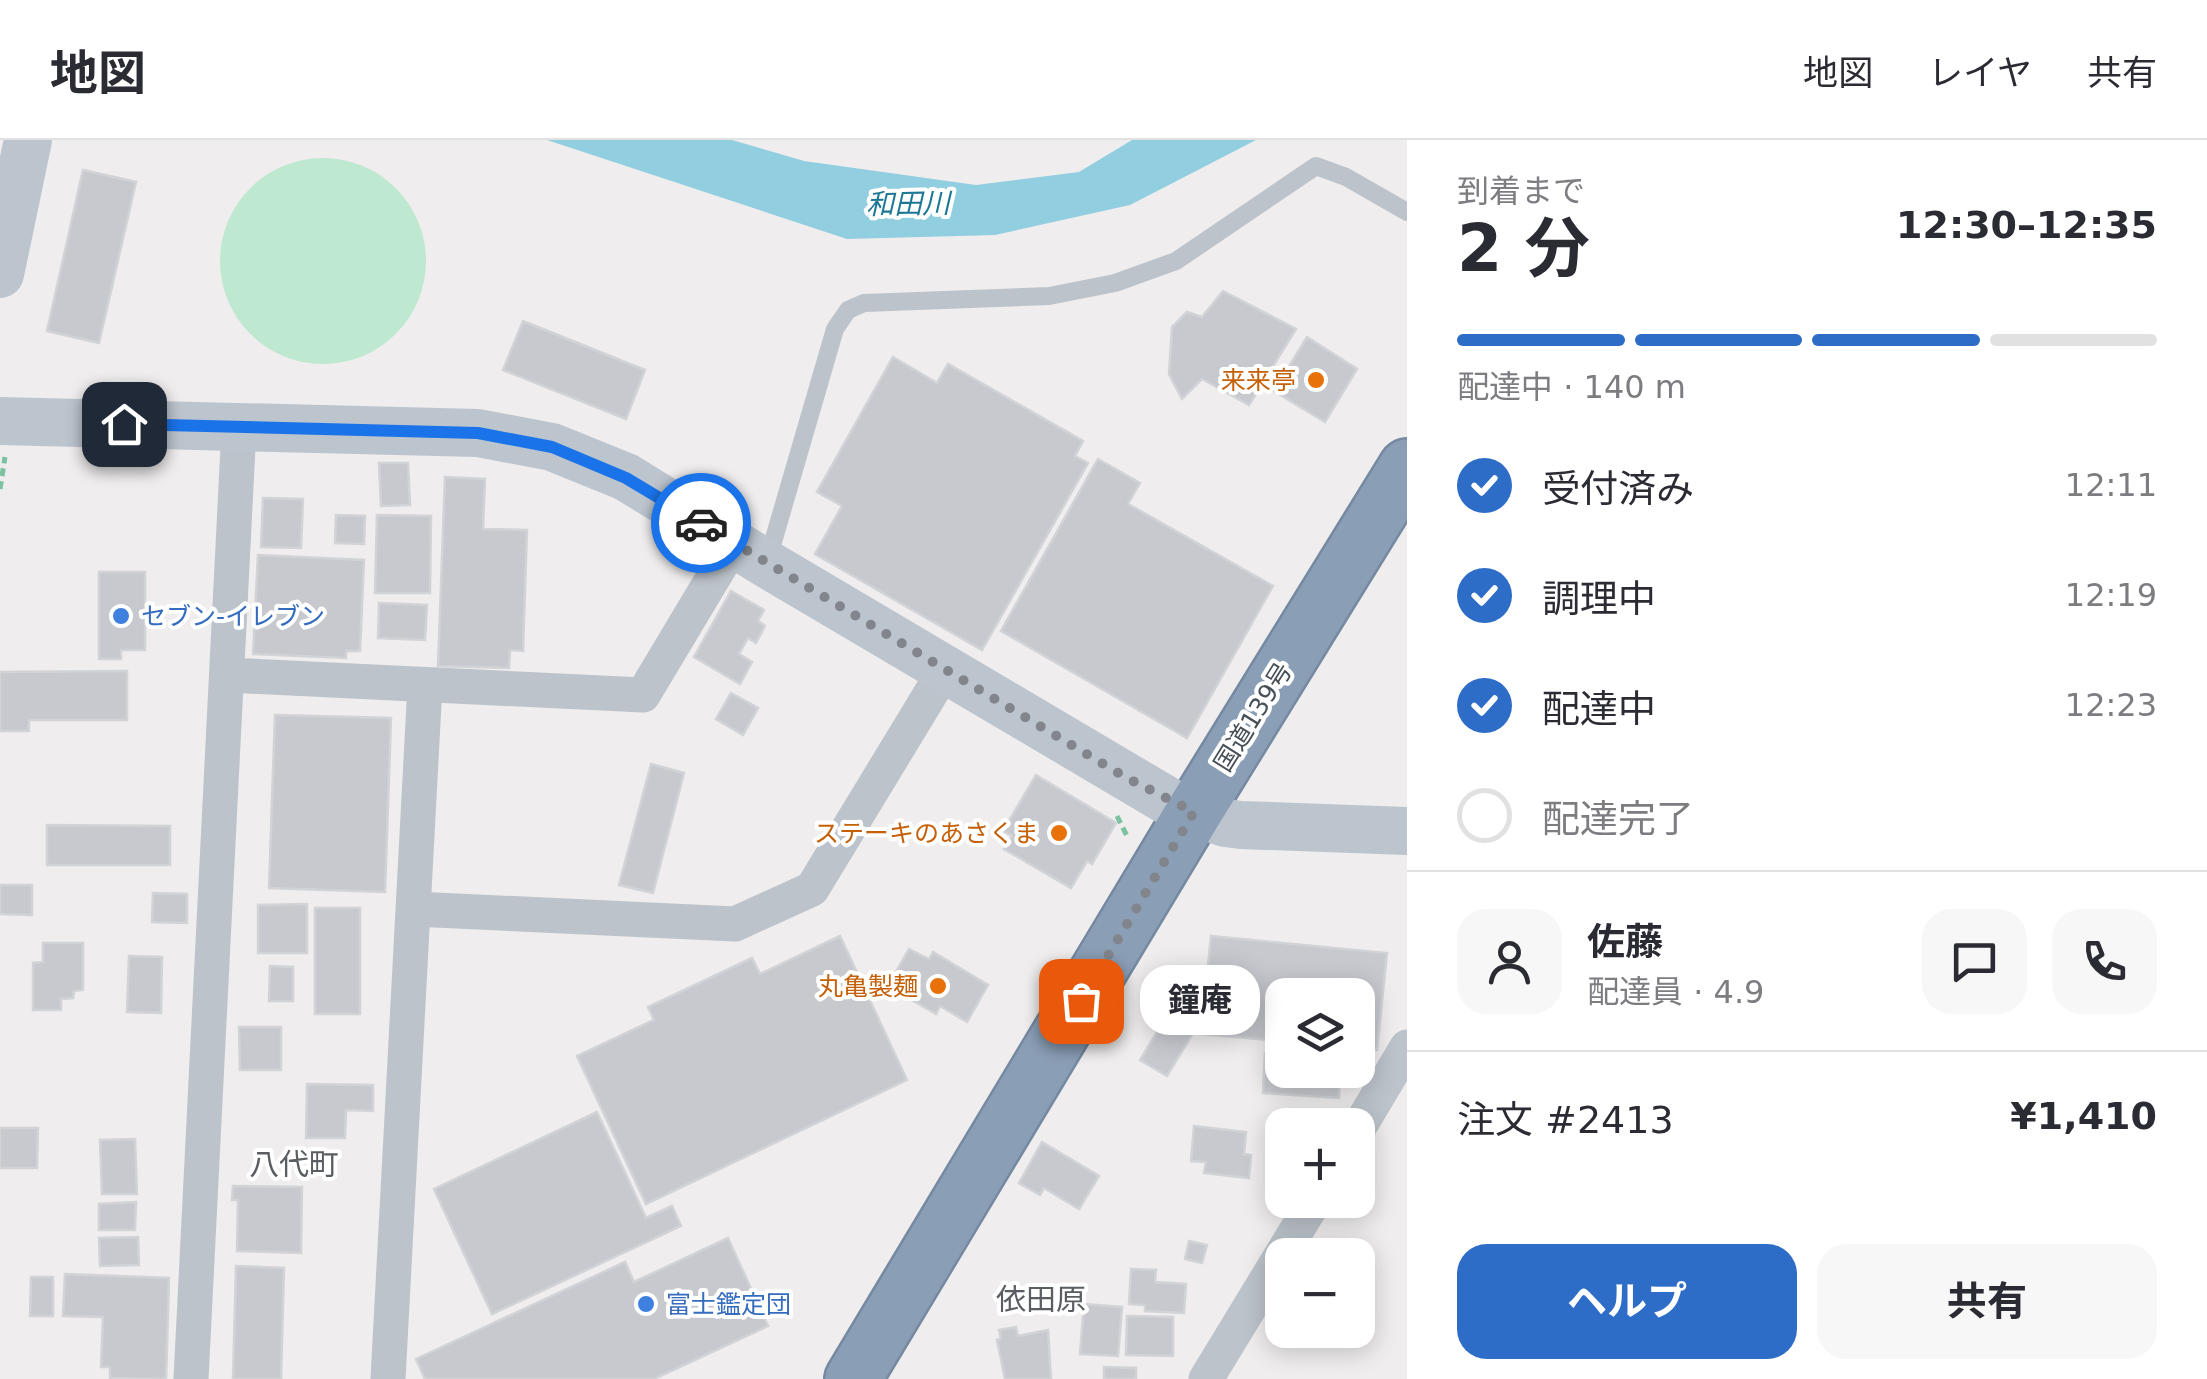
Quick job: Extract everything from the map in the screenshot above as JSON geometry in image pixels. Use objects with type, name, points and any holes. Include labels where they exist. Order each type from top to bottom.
[{"type":"highway","name":"国道139号","points":[[853,1379],[1407,466]]},
{"type":"street","points":[[0,274],[28,140]]},
{"type":"street","points":[[0,421],[478,433],[552,447],[626,478],[1125,777],[1194,812],[1225,823],[1261,828],[1407,831]]},
{"type":"street","points":[[191,1379],[240,427]]},
{"type":"street","points":[[227,675],[643,696],[750,553]]},
{"type":"street","points":[[414,909],[735,924],[812,889],[944,670]]},
{"type":"street","points":[[388,1379],[425,686]]},
{"type":"street","points":[[1371,1108],[1407,1047]]},
{"type":"street","points":[[1206,1379],[1303,1218]]},
{"type":"lane","points":[[750,553],[835,330],[848,310],[864,303],[1049,296],[1114,283],[1176,262],[1316,166],[1346,177],[1407,212]]},
{"type":"green space","points":[[323,158],[362,166],[395,189],[418,222],[426,261],[418,300],[395,333],[362,356],[323,364],[284,356],[251,333],[228,300],[220,261],[228,222],[251,189],[284,166]]},
{"type":"water","name":"和田川","points":[[547,140],[732,140],[804,161],[976,185],[1079,172],[1132,140],[1256,140],[1130,205],[995,235],[847,239]]},
{"type":"building","points":[[83,170],[136,182],[99,343],[47,331]]},
{"type":"building","points":[[1223,291],[1296,329],[1249,405],[1202,379],[1182,399],[1169,374],[1172,327],[1187,312],[1202,317]]},
{"type":"building","points":[[523,321],[645,370],[626,419],[503,370]]},
{"type":"building","name":"来来亭","points":[[1307,337],[1357,369],[1325,422],[1274,391]]},
{"type":"building","points":[[893,357],[937,383],[948,364],[1083,441],[1075,456],[1088,463],[982,650],[815,554],[842,506],[817,492]]},
{"type":"building","points":[[1098,459],[1140,483],[1128,504],[1273,586],[1187,738],[1001,631]]},
{"type":"building","points":[[379,463],[408,463],[410,505],[381,506]]},
{"type":"building","points":[[445,477],[485,479],[483,529],[527,530],[523,651],[510,650],[509,668],[438,666]]},
{"type":"building","points":[[263,498],[303,499],[301,548],[261,547]]},
{"type":"building","points":[[336,515],[365,516],[364,544],[335,543]]},
{"type":"building","points":[[377,515],[431,516],[430,593],[375,593]]},
{"type":"building","points":[[258,555],[364,560],[360,651],[346,651],[346,658],[253,654]]},
{"type":"building","points":[[99,572],[145,572],[145,650],[121,650],[121,659],[99,659]]},
{"type":"building","points":[[731,591],[764,610],[758,621],[765,626],[756,643],[748,638],[739,654],[752,662],[740,684],[694,657]]},
{"type":"building","points":[[379,603],[427,605],[425,640],[378,638]]},
{"type":"building","points":[[127,671],[127,720],[29,720],[29,731],[0,731],[0,672]]},
{"type":"building","points":[[731,693],[758,708],[743,735],[716,719]]},
{"type":"building","points":[[275,715],[391,718],[385,892],[269,888]]},
{"type":"building","points":[[651,764],[684,773],[653,893],[619,885]]},
{"type":"building","name":"ステーキのあさくま","points":[[1036,775],[1116,823],[1092,864],[1087,861],[1071,888],[1004,849],[1012,836],[1003,831]]},
{"type":"building","points":[[47,825],[170,826],[170,865],[47,865]]},
{"type":"building","points":[[0,885],[32,885],[32,915],[0,914]]},
{"type":"building","points":[[153,893],[187,894],[187,923],[152,922]]},
{"type":"building","points":[[307,904],[307,953],[258,953],[258,905]]},
{"type":"building","points":[[315,908],[360,908],[360,1014],[315,1014]]},
{"type":"building","points":[[840,936],[907,1080],[646,1204],[577,1056],[654,1020],[648,1007],[752,958],[760,974]]},
{"type":"building","points":[[1211,936],[1387,953],[1377,1050],[1375,978],[1265,978],[1265,1040],[1201,1034]]},
{"type":"building","points":[[43,943],[83,943],[83,990],[74,991],[73,998],[61,999],[61,1010],[33,1010],[33,963],[43,962]]},
{"type":"building","points":[[909,949],[929,959],[933,952],[988,985],[967,1022],[940,1006],[936,1014],[888,986]]},
{"type":"building","points":[[129,956],[162,957],[161,1013],[127,1012]]},
{"type":"building","points":[[270,966],[293,967],[293,1001],[269,1001]]},
{"type":"building","points":[[1166,1017],[1193,1033],[1167,1076],[1140,1060]]},
{"type":"building","points":[[239,1027],[281,1027],[281,1070],[240,1070]]},
{"type":"building","points":[[1265,1053],[1265,1088],[1339,1088],[1339,1098],[1263,1093]]},
{"type":"building","points":[[307,1084],[373,1085],[373,1111],[346,1110],[345,1138],[306,1138]]},
{"type":"building","points":[[597,1112],[646,1218],[672,1206],[681,1226],[492,1314],[434,1189]]},
{"type":"building","points":[[1194,1126],[1246,1132],[1244,1154],[1251,1155],[1249,1178],[1204,1173],[1206,1162],[1191,1161]]},
{"type":"building","points":[[0,1128],[38,1128],[37,1168],[0,1168]]},
{"type":"building","points":[[135,1139],[137,1194],[102,1194],[100,1140]]},
{"type":"building","points":[[1042,1142],[1099,1176],[1079,1209],[1044,1188],[1040,1195],[1019,1183]]},
{"type":"building","points":[[233,1186],[302,1187],[301,1253],[237,1251],[238,1200],[232,1200]]},
{"type":"building","points":[[136,1202],[135,1230],[99,1230],[99,1204]]},
{"type":"building","points":[[138,1237],[139,1265],[100,1266],[99,1238]]},
{"type":"building","name":"富士鑑定団","points":[[728,1238],[768,1326],[654,1379],[425,1379],[416,1359],[625,1262],[634,1282]]},
{"type":"building","points":[[1189,1241],[1207,1245],[1202,1263],[1185,1259]]},
{"type":"building","points":[[236,1266],[284,1268],[281,1379],[233,1379]]},
{"type":"building","points":[[1131,1269],[1156,1270],[1155,1282],[1186,1284],[1184,1313],[1145,1311],[1145,1305],[1129,1304]]},
{"type":"building","points":[[65,1274],[169,1278],[166,1379],[110,1378],[110,1367],[101,1367],[103,1317],[63,1316]]},
{"type":"building","points":[[31,1277],[53,1277],[53,1316],[30,1316]]},
{"type":"building","points":[[1084,1304],[1122,1307],[1118,1356],[1080,1354]]},
{"type":"building","points":[[1127,1316],[1173,1317],[1173,1356],[1126,1355]]},
{"type":"building","points":[[1016,1327],[1018,1336],[1048,1330],[1051,1379],[1005,1379],[997,1340],[1001,1339],[999,1330]]},
{"type":"building","points":[[1104,1367],[1136,1368],[1136,1379],[1104,1379]]},
{"type":"way so far","points":[[701,523],[1125,777],[1194,812],[1081,1001]]},
{"type":"place","name":"来来亭","points":[[1316,380]]},
{"type":"place","name":"セブン-イレブン","points":[[121,616]]},
{"type":"place","name":"ステーキのあさくま","points":[[1059,833]]},
{"type":"place","name":"丸亀製麺","points":[[938,986]]},
{"type":"place","name":"鐘庵","points":[[1081,1001]]},
{"type":"place","name":"富士鑑定団","points":[[646,1304]]},
{"type":"district","name":"八代町","points":[[294,1164]]},
{"type":"district","name":"依田原","points":[[1041,1299]]},
{"type":"route","points":[[124,424],[478,433],[552,447],[626,478],[701,523]]}]
